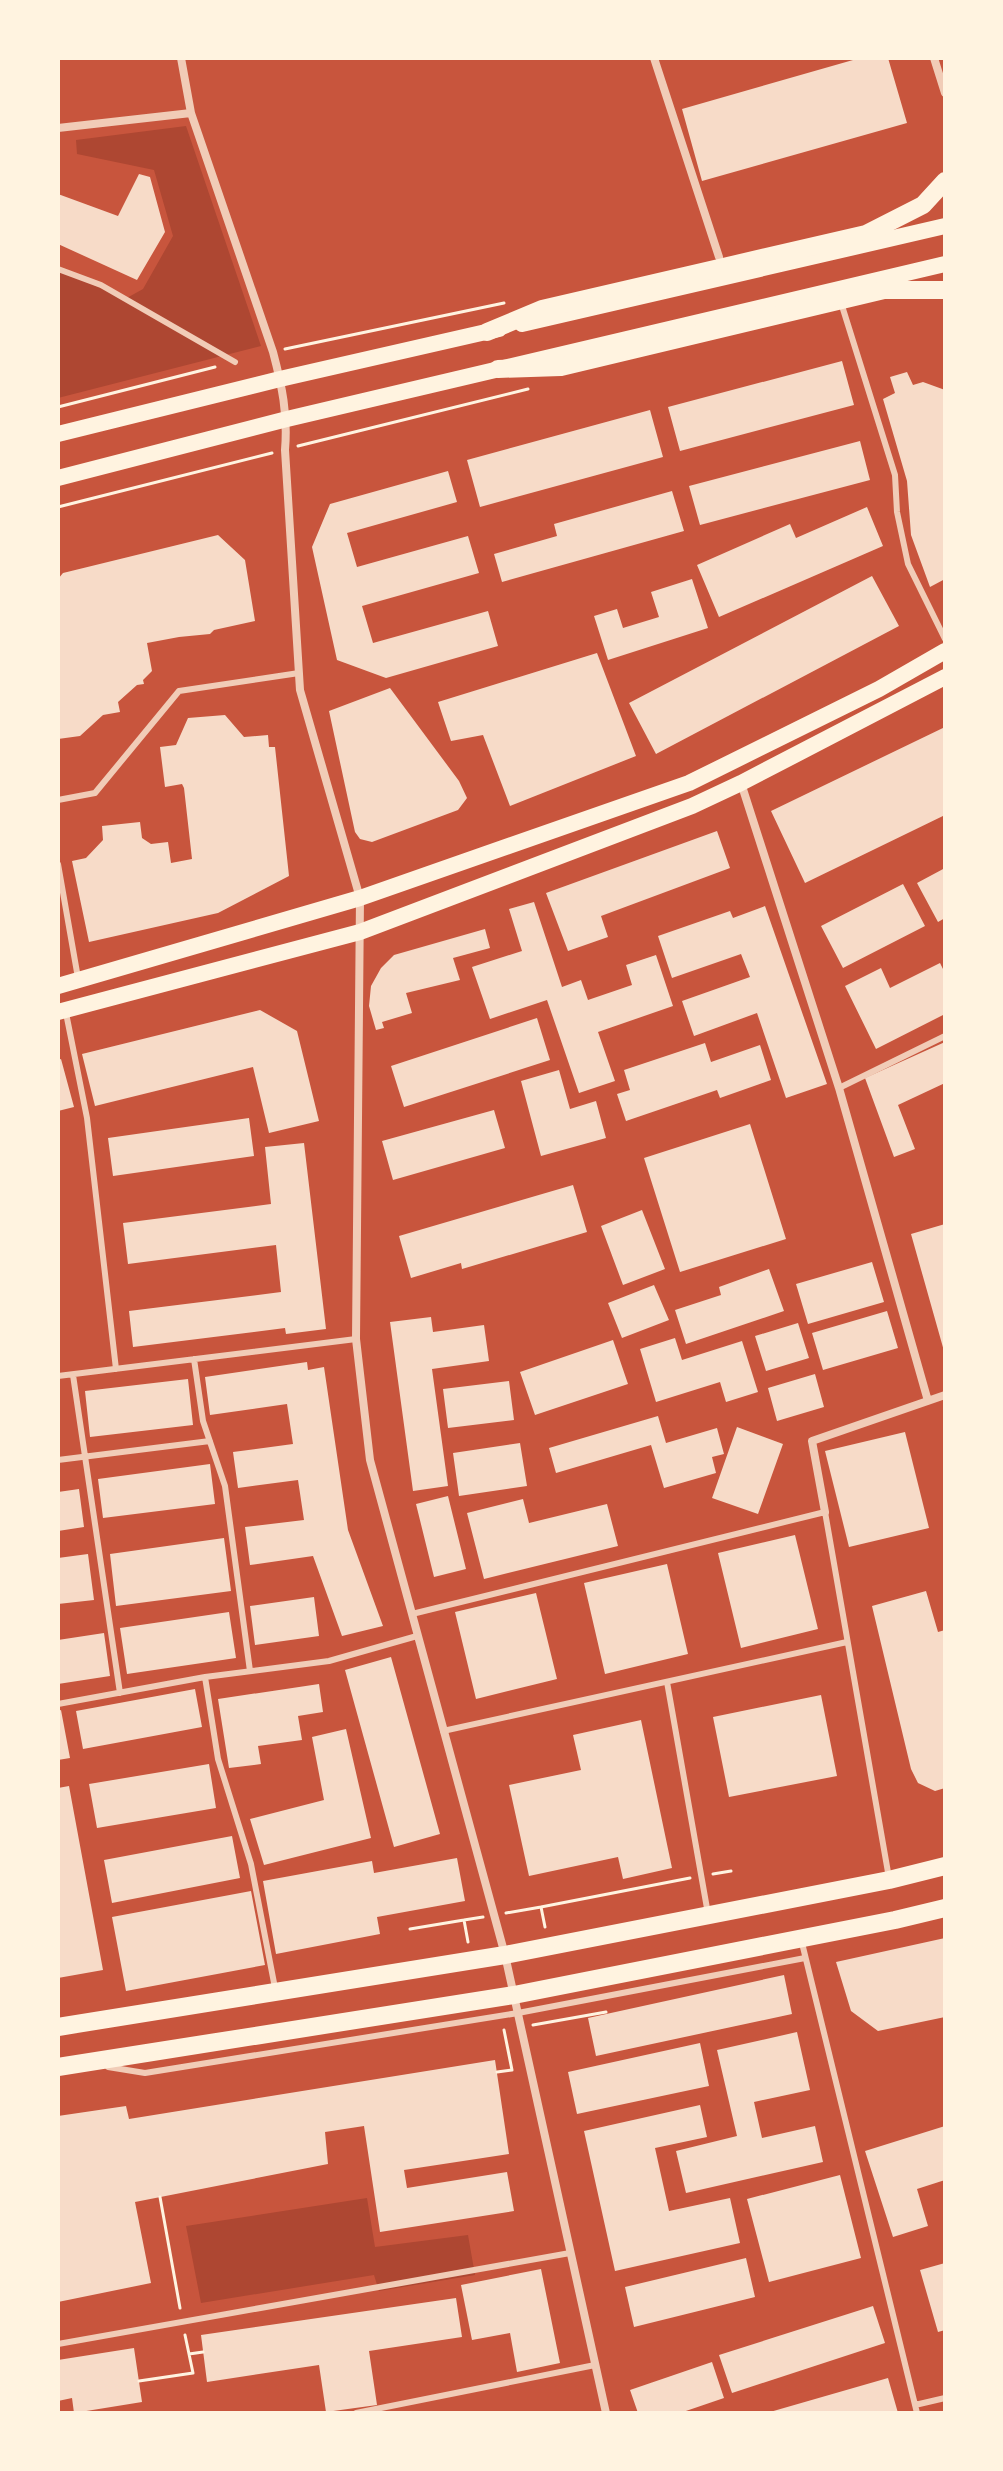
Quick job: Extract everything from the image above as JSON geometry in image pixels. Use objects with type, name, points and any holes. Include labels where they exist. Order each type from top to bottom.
[{"type":"main road","points":[[487,332],[542,309],[866,234],[923,205],[945,181]]},
{"type":"main road","points":[[58,434],[280,379],[945,226]]},
{"type":"main road","points":[[58,478],[287,419],[945,264]]},
{"type":"main road","points":[[498,369],[561,367],[884,290],[945,290]]},
{"type":"main road","points":[[58,986],[360,898],[689,783],[879,689],[945,651]]},
{"type":"main road","points":[[62,1011],[360,932],[692,806],[945,677]]},
{"type":"main road","points":[[58,2027],[505,1955],[889,1880],[944,1866]]},
{"type":"main road","points":[[58,2067],[516,2004],[945,1908]]},
{"type":"street","points":[[181,58],[191,113],[280,379],[287,419],[285,450],[300,690],[360,898],[356,1339],[370,1460],[505,1955],[606,2413]]},
{"type":"street","points":[[654,58],[719,257]]},
{"type":"street","points":[[934,58],[945,93]]},
{"type":"street","points":[[58,128],[191,113]]},
{"type":"street","points":[[741,783],[839,1088],[928,1401]]},
{"type":"street","points":[[825,1512],[812,1441],[945,1395]]},
{"type":"lane","points":[[58,269],[101,285],[235,362]]},
{"type":"lane","points":[[843,309],[895,475],[897,512],[908,564],[945,639]]},
{"type":"lane","points":[[58,800],[95,793],[179,691],[299,673]]},
{"type":"lane","points":[[58,869],[79,981]]},
{"type":"lane","points":[[62,1011],[87,1118],[116,1369]]},
{"type":"lane","points":[[839,1088],[945,1036]]},
{"type":"lane","points":[[58,1376],[356,1339]]},
{"type":"lane","points":[[194,1359],[203,1421],[225,1486],[250,1671]]},
{"type":"lane","points":[[73,1375],[120,1693]]},
{"type":"lane","points":[[58,1460],[210,1441]]},
{"type":"lane","points":[[412,1614],[825,1512],[889,1880]]},
{"type":"lane","points":[[58,1704],[205,1677],[329,1661],[417,1636]]},
{"type":"lane","points":[[443,1731],[847,1642]]},
{"type":"lane","points":[[205,1677],[218,1759],[251,1864],[276,1992]]},
{"type":"lane","points":[[667,1682],[708,1915]]},
{"type":"lane","points":[[801,1938],[917,2413]]},
{"type":"lane","points":[[516,2004],[805,1958]]},
{"type":"lane","points":[[58,2344],[570,2253]]},
{"type":"lane","points":[[356,2413],[595,2365]]},
{"type":"lane","points":[[915,2405],[945,2398]]},
{"type":"path","points":[[273,352],[503,303]]},
{"type":"path","points":[[58,407],[235,362]]},
{"type":"path","points":[[58,507],[533,387]]},
{"type":"path","points":[[541,1907],[679,1880]]},
{"type":"path","points":[[410,1929],[464,1920]]},
{"type":"path","points":[[567,2021],[606,2012]]},
{"type":"path","points":[[497,2072],[512,2070],[504,2030]]},
{"type":"path","points":[[160,2197],[180,2307]]},
{"type":"path","points":[[139,2381],[193,2373],[183,2323]]},
{"type":"path","points":[[189,2354],[203,2352]]},
{"type":"shaded area","points":[[186,126],[261,346],[58,398],[58,269],[125,299],[143,289],[173,236],[154,170],[77,154],[76,140]]},
{"type":"shaded area","points":[[367,2198],[375,2247],[468,2235],[475,2275],[379,2291],[374,2275],[201,2303],[186,2226]]},
{"type":"building","points":[[860,58],[888,58],[907,123],[702,181],[682,109]]},
{"type":"building","points":[[139,174],[150,177],[165,232],[137,280],[58,244],[58,194],[118,216]]},
{"type":"building","points":[[842,361],[854,405],[680,451],[668,407]]},
{"type":"building","points":[[907,372],[913,385],[923,382],[945,390],[945,579],[930,587],[911,535],[907,481],[883,399],[895,393],[890,377]]},
{"type":"building","points":[[650,410],[663,457],[480,507],[467,460]]},
{"type":"building","points":[[860,441],[870,480],[700,525],[689,486]]},
{"type":"building","points":[[448,471],[457,502],[347,533],[357,567],[468,536],[479,573],[362,606],[373,643],[488,611],[498,646],[386,678],[337,660],[312,547],[330,504]]},
{"type":"building","points":[[672,491],[684,531],[502,582],[494,554],[557,536],[554,524]]},
{"type":"building","points":[[867,507],[883,546],[719,617],[697,565],[790,524],[796,538]]},
{"type":"building","points":[[218,535],[245,560],[255,621],[214,630],[210,634],[147,643],[152,671],[143,680],[144,684],[137,685],[118,702],[120,712],[103,715],[80,736],[58,739],[58,579],[63,573]]},
{"type":"building","points":[[872,576],[899,626],[656,754],[629,703]]},
{"type":"building","points":[[692,579],[708,628],[608,660],[594,616],[617,609],[623,628],[659,617],[651,592]]},
{"type":"building","points":[[597,653],[636,756],[510,806],[483,735],[451,741],[438,702]]},
{"type":"building","points":[[390,688],[459,781],[467,798],[458,810],[372,842],[360,839],[355,832],[329,711]]},
{"type":"building","points":[[225,715],[244,737],[268,735],[269,747],[275,747],[289,876],[218,913],[89,942],[72,861],[86,858],[103,840],[102,826],[140,822],[142,838],[151,844],[168,842],[171,863],[192,859],[184,788],[182,784],[165,787],[160,747],[176,745],[188,718]]},
{"type":"building","points":[[945,727],[945,815],[805,883],[771,811]]},
{"type":"building","points":[[717,831],[730,868],[601,916],[608,937],[568,951],[546,893]]},
{"type":"building","points":[[945,868],[945,918],[938,922],[917,883]]},
{"type":"building","points":[[903,884],[925,926],[843,968],[821,926]]},
{"type":"building","points":[[534,902],[562,987],[581,980],[588,1000],[632,985],[626,965],[656,955],[673,1006],[598,1032],[615,1081],[579,1093],[547,1000],[490,1019],[472,967],[522,951],[509,909]]},
{"type":"building","points":[[765,906],[827,1084],[786,1098],[757,1013],[694,1036],[682,1001],[750,977],[741,954],[672,978],[658,936],[730,911],[733,918]]},
{"type":"building","points":[[485,929],[490,948],[453,958],[460,980],[406,993],[412,1013],[382,1022],[384,1028],[376,1030],[369,1006],[371,986],[381,968],[394,955]]},
{"type":"building","points":[[940,963],[945,973],[945,1014],[876,1049],[845,986],[881,968],[890,988]]},
{"type":"building","points":[[260,1010],[297,1031],[319,1121],[269,1133],[253,1067],[95,1106],[82,1054]]},
{"type":"building","points":[[537,1018],[550,1060],[404,1107],[391,1066]]},
{"type":"building","points":[[945,1042],[945,1083],[898,1105],[915,1149],[894,1157],[865,1078]]},
{"type":"building","points":[[705,1043],[711,1062],[760,1045],[771,1080],[720,1098],[717,1090],[626,1121],[617,1094],[630,1090],[624,1070]]},
{"type":"building","points":[[61,1059],[74,1107],[58,1111],[58,1060]]},
{"type":"building","points":[[559,1070],[570,1109],[596,1101],[606,1138],[541,1156],[521,1081]]},
{"type":"building","points":[[494,1110],[505,1148],[393,1180],[382,1141]]},
{"type":"building","points":[[249,1118],[254,1156],[113,1176],[108,1138]]},
{"type":"building","points":[[750,1124],[786,1239],[680,1272],[644,1158]]},
{"type":"building","points":[[304,1143],[326,1329],[286,1334],[285,1328],[133,1347],[129,1311],[281,1292],[276,1245],[128,1264],[123,1223],[271,1204],[265,1147]]},
{"type":"building","points":[[573,1185],[587,1232],[462,1269],[461,1263],[411,1278],[399,1236]]},
{"type":"building","points":[[642,1210],[665,1269],[623,1285],[601,1226]]},
{"type":"building","points":[[945,1224],[945,1351],[944,1351],[911,1234]]},
{"type":"building","points":[[872,1262],[884,1302],[808,1324],[796,1284]]},
{"type":"building","points":[[769,1269],[784,1311],[686,1344],[675,1310],[721,1295],[719,1287]]},
{"type":"building","points":[[654,1285],[669,1320],[622,1338],[608,1303]]},
{"type":"building","points":[[887,1311],[898,1348],[823,1370],[812,1333]]},
{"type":"building","points":[[431,1317],[433,1332],[484,1325],[489,1361],[432,1369],[448,1486],[413,1491],[390,1322]]},
{"type":"building","points":[[798,1323],[809,1358],[766,1371],[755,1336]]},
{"type":"building","points":[[675,1338],[682,1360],[742,1341],[758,1392],[726,1402],[720,1382],[656,1402],[640,1349]]},
{"type":"building","points":[[613,1340],[628,1384],[535,1415],[520,1372]]},
{"type":"building","points":[[307,1362],[308,1370],[324,1367],[348,1530],[383,1626],[342,1636],[313,1556],[250,1565],[245,1527],[304,1520],[298,1480],[238,1488],[233,1452],[293,1444],[287,1404],[210,1415],[205,1377]]},
{"type":"building","points":[[815,1374],[824,1407],[777,1421],[768,1388]]},
{"type":"building","points":[[188,1379],[193,1425],[90,1437],[85,1391]]},
{"type":"building","points":[[509,1381],[514,1420],[448,1428],[443,1389]]},
{"type":"building","points":[[658,1416],[666,1443],[717,1428],[724,1454],[712,1457],[716,1473],[664,1488],[651,1445],[556,1473],[549,1448]]},
{"type":"building","points":[[737,1427],[783,1444],[758,1514],[712,1498]]},
{"type":"building","points":[[905,1432],[929,1528],[849,1547],[825,1451]]},
{"type":"building","points":[[520,1443],[527,1486],[459,1496],[453,1453]]},
{"type":"building","points":[[210,1464],[215,1504],[103,1518],[98,1479]]},
{"type":"building","points":[[79,1489],[84,1527],[58,1531],[58,1492]]},
{"type":"building","points":[[448,1496],[466,1569],[434,1577],[416,1504]]},
{"type":"building","points":[[523,1499],[529,1523],[607,1504],[618,1546],[484,1579],[467,1513]]},
{"type":"building","points":[[795,1535],[818,1629],[741,1648],[718,1553]]},
{"type":"building","points":[[224,1538],[231,1591],[116,1606],[110,1554]]},
{"type":"building","points":[[88,1554],[94,1600],[58,1604],[58,1558]]},
{"type":"building","points":[[667,1564],[688,1654],[605,1674],[584,1583]]},
{"type":"building","points":[[926,1591],[938,1632],[945,1630],[945,1788],[935,1791],[918,1783],[911,1769],[872,1606]]},
{"type":"building","points":[[536,1593],[557,1679],[476,1699],[455,1612]]},
{"type":"building","points":[[314,1597],[319,1636],[255,1645],[250,1606]]},
{"type":"building","points":[[229,1612],[236,1658],[127,1674],[120,1628]]},
{"type":"building","points":[[104,1633],[110,1676],[58,1684],[58,1640]]},
{"type":"building","points":[[391,1657],[440,1834],[394,1847],[345,1670]]},
{"type":"building","points":[[319,1684],[323,1712],[298,1716],[302,1740],[258,1746],[261,1764],[229,1768],[218,1699]]},
{"type":"building","points":[[195,1689],[202,1727],[83,1749],[76,1711]]},
{"type":"building","points":[[821,1695],[837,1776],[729,1797],[713,1717]]},
{"type":"building","points":[[61,1710],[70,1758],[58,1760],[58,1711]]},
{"type":"building","points":[[641,1720],[672,1868],[623,1879],[618,1857],[529,1876],[509,1785],[581,1770],[573,1735]]},
{"type":"building","points":[[346,1729],[371,1838],[264,1865],[250,1819],[324,1800],[312,1737]]},
{"type":"building","points":[[209,1764],[216,1808],[97,1828],[89,1784]]},
{"type":"building","points":[[69,1786],[103,1970],[58,1978],[58,1788]]},
{"type":"building","points":[[232,1836],[240,1878],[112,1903],[104,1860]]},
{"type":"building","points":[[457,1858],[465,1901],[377,1917],[380,1934],[276,1954],[263,1881],[372,1861],[374,1873]]},
{"type":"building","points":[[251,1891],[265,1965],[126,1991],[112,1917]]},
{"type":"building","points":[[945,1938],[945,2017],[878,2031],[851,2011],[836,1962]]},
{"type":"building","points":[[784,1975],[792,2014],[596,2056],[588,2018]]},
{"type":"building","points":[[797,2032],[810,2090],[754,2102],[762,2138],[815,2126],[823,2162],[686,2193],[676,2151],[737,2136],[717,2050]]},
{"type":"building","points":[[700,2043],[709,2086],[577,2114],[568,2072]]},
{"type":"building","points":[[495,2060],[509,2154],[404,2170],[407,2188],[507,2172],[514,2211],[380,2232],[364,2126],[325,2132],[328,2164],[135,2202],[151,2283],[58,2302],[58,2116],[126,2106],[129,2119]]},
{"type":"building","points":[[700,2105],[707,2137],[655,2148],[669,2211],[730,2198],[740,2243],[615,2271],[584,2131]]},
{"type":"building","points":[[945,2126],[945,2180],[917,2189],[928,2226],[893,2237],[865,2151]]},
{"type":"building","points":[[840,2175],[861,2258],[769,2282],[747,2199]]},
{"type":"building","points":[[746,2258],[755,2297],[634,2327],[625,2287]]},
{"type":"building","points":[[945,2263],[945,2330],[938,2332],[920,2270]]},
{"type":"building","points":[[541,2269],[560,2363],[517,2372],[510,2333],[472,2340],[461,2285]]},
{"type":"building","points":[[456,2298],[462,2337],[369,2351],[377,2405],[326,2412],[319,2365],[207,2382],[201,2335]]},
{"type":"building","points":[[873,2306],[885,2343],[732,2393],[719,2355]]},
{"type":"building","points":[[134,2348],[142,2402],[74,2413],[72,2398],[58,2401],[58,2360]]},
{"type":"building","points":[[712,2362],[724,2398],[680,2413],[638,2413],[630,2390]]},
{"type":"building","points":[[888,2378],[898,2413],[770,2413],[770,2412]]}]
